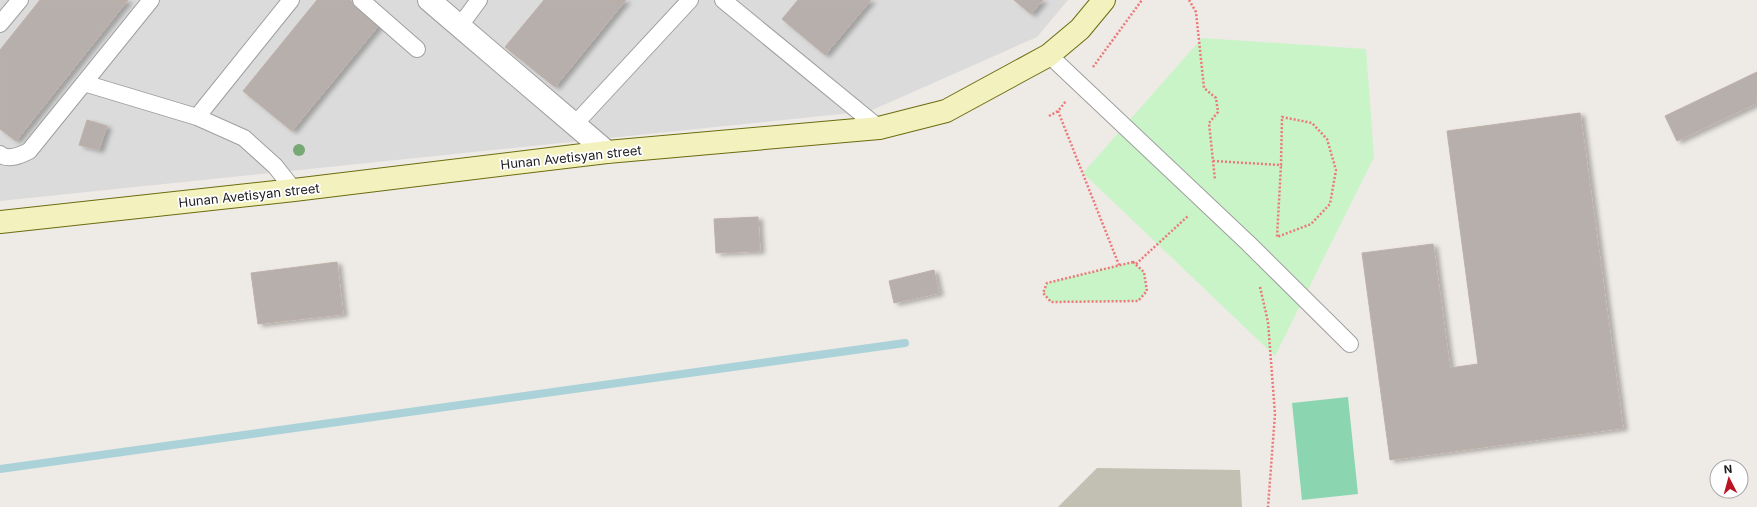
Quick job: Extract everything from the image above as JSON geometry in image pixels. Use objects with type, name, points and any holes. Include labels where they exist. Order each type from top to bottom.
[{"type":"main road","name":"Hunan Avetisyan street","points":[[0,222],[294,190],[608,152],[879,128],[946,111],[1050,55],[1080,29],[1104,0]]},
{"type":"street","points":[[429,0],[608,152]]},
{"type":"lane","points":[[0,24],[20,0]]},
{"type":"lane","points":[[0,154],[2,156],[16,157],[29,151],[151,0]]},
{"type":"lane","points":[[197,117],[291,0]]},
{"type":"lane","points":[[361,0],[418,49]]},
{"type":"lane","points":[[459,27],[479,0]]},
{"type":"lane","points":[[575,124],[690,0]]},
{"type":"lane","points":[[723,0],[879,128]]},
{"type":"lane","points":[[1050,55],[1217,216],[1248,243],[1350,344]]},
{"type":"lane","points":[[84,83],[197,117],[244,138],[275,166],[294,190]]},
{"type":"path","points":[[1049,116],[1058,111],[1142,0]]},
{"type":"path","points":[[1189,0],[1196,12],[1204,88],[1216,98],[1218,112],[1209,122],[1217,216]]},
{"type":"path","points":[[1058,111],[1119,265]]},
{"type":"path","points":[[1282,117],[1312,123],[1327,139],[1336,170],[1330,204],[1311,224],[1277,237],[1280,165],[1282,117]]},
{"type":"path","points":[[1213,162],[1280,165]]},
{"type":"path","points":[[1136,264],[1203,202]]},
{"type":"path","points":[[1133,262],[1136,264],[1144,272],[1147,291],[1138,301],[1050,302],[1043,293],[1047,283],[1133,262]]},
{"type":"path","points":[[1259,281],[1268,322],[1275,414],[1268,507]]},
{"type":"shaded area","points":[[0,0],[1068,0],[1037,37],[870,111],[0,201]]},
{"type":"shaded area","points":[[1097,468],[1240,470],[1242,507],[1058,507]]},
{"type":"green space","points":[[1202,38],[1366,49],[1374,157],[1275,356],[1083,173]]},
{"type":"green space","points":[[1133,262],[1144,272],[1147,291],[1138,301],[1051,302],[1043,293],[1047,283]]},
{"type":"green space","points":[[1348,397],[1358,494],[1302,500],[1292,403]]},
{"type":"building","points":[[40,0],[128,0],[16,141],[0,129],[0,50]]},
{"type":"building","points":[[317,0],[350,0],[380,24],[292,131],[243,91]]},
{"type":"building","points":[[544,0],[626,0],[555,87],[505,47]]},
{"type":"building","points":[[798,0],[871,0],[825,55],[782,19]]},
{"type":"building","points":[[1014,0],[1043,0],[1031,14]]},
{"type":"building","points":[[1757,72],[1757,103],[1677,141],[1665,116]]},
{"type":"building","points":[[1580,113],[1623,428],[1390,460],[1362,253],[1433,244],[1450,368],[1478,364],[1447,131]]},
{"type":"building","points":[[87,120],[107,126],[99,150],[79,145]]},
{"type":"building","points":[[758,217],[760,251],[716,253],[714,219]]},
{"type":"building","points":[[337,262],[343,314],[258,324],[251,273]]},
{"type":"building","points":[[934,270],[939,293],[894,303],[889,281]]},
{"type":"waterway","points":[[0,469],[905,343]]}]
